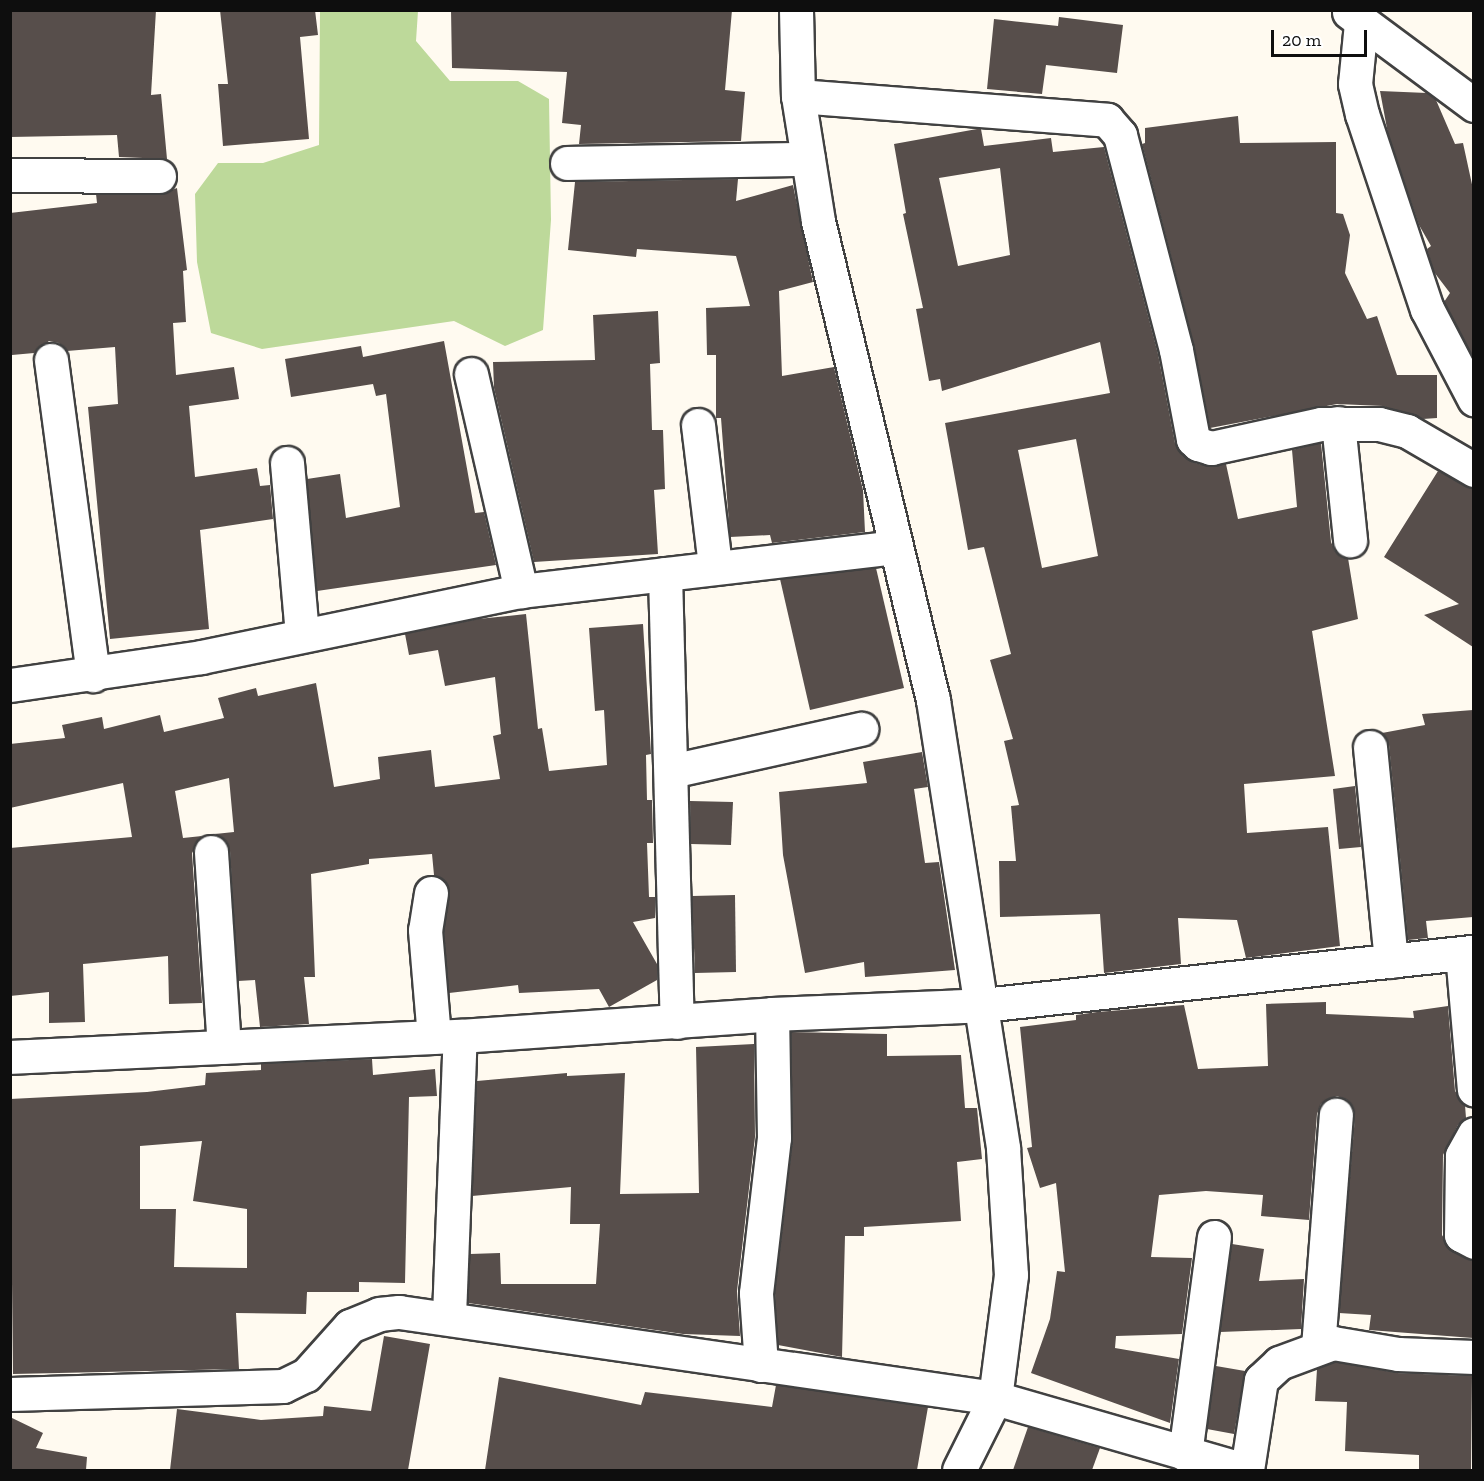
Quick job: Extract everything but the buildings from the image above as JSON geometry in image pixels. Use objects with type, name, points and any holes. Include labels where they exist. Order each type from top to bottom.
[{"type":"street","points":[[796,10],[798,96],[820,232],[933,700],[983,1005],[1003,1148],[1011,1275],[995,1398],[959,1470]]},
{"type":"street","points":[[1354,16],[1473,105]]},
{"type":"street","points":[[1354,16],[1355,84],[1362,114],[1427,309],[1473,399]]},
{"type":"street","points":[[798,96],[1107,120],[1120,135],[1176,350],[1193,439],[1211,448],[1338,423],[1396,427],[1473,470]]},
{"type":"street","points":[[567,163],[808,159]]},
{"type":"street","points":[[10,175],[159,176]]},
{"type":"street","points":[[51,360],[93,675]]},
{"type":"street","points":[[471,374],[521,591]]},
{"type":"street","points":[[1338,423],[1350,540]]},
{"type":"street","points":[[698,425],[715,566]]},
{"type":"street","points":[[287,463],[302,634]]},
{"type":"street","points":[[10,685],[93,675],[201,657],[302,634],[521,591],[715,566],[895,547]]},
{"type":"street","points":[[665,574],[677,1022]]},
{"type":"street","points":[[671,771],[861,729]]},
{"type":"street","points":[[1370,747],[1391,961]]},
{"type":"street","points":[[211,852],[224,1047]]},
{"type":"street","points":[[431,892],[425,930],[447,1037],[449,1316]]},
{"type":"street","points":[[10,1057],[447,1037],[772,1014],[983,1005],[1468,953],[1473,1089]]},
{"type":"street","points":[[761,1365],[756,1293],[774,1138],[772,1014]]},
{"type":"street","points":[[1318,1347],[1336,1115]]},
{"type":"street","points":[[1473,1134],[1462,1156],[1461,1224],[1461,1235],[1473,1242]]},
{"type":"street","points":[[1185,1454],[1215,1237]]},
{"type":"street","points":[[10,1394],[283,1386],[306,1375],[350,1326],[366,1318],[399,1312],[449,1316],[761,1365],[995,1398],[1246,1470],[1261,1380],[1270,1367],[1318,1347],[1347,1344],[1398,1354],[1473,1357]]},
{"type":"green space","points":[[320,11],[418,11],[416,41],[450,81],[518,81],[549,99],[551,220],[543,330],[505,346],[454,321],[262,349],[211,333],[197,262],[195,194],[218,163],[263,163],[319,145]]}]
